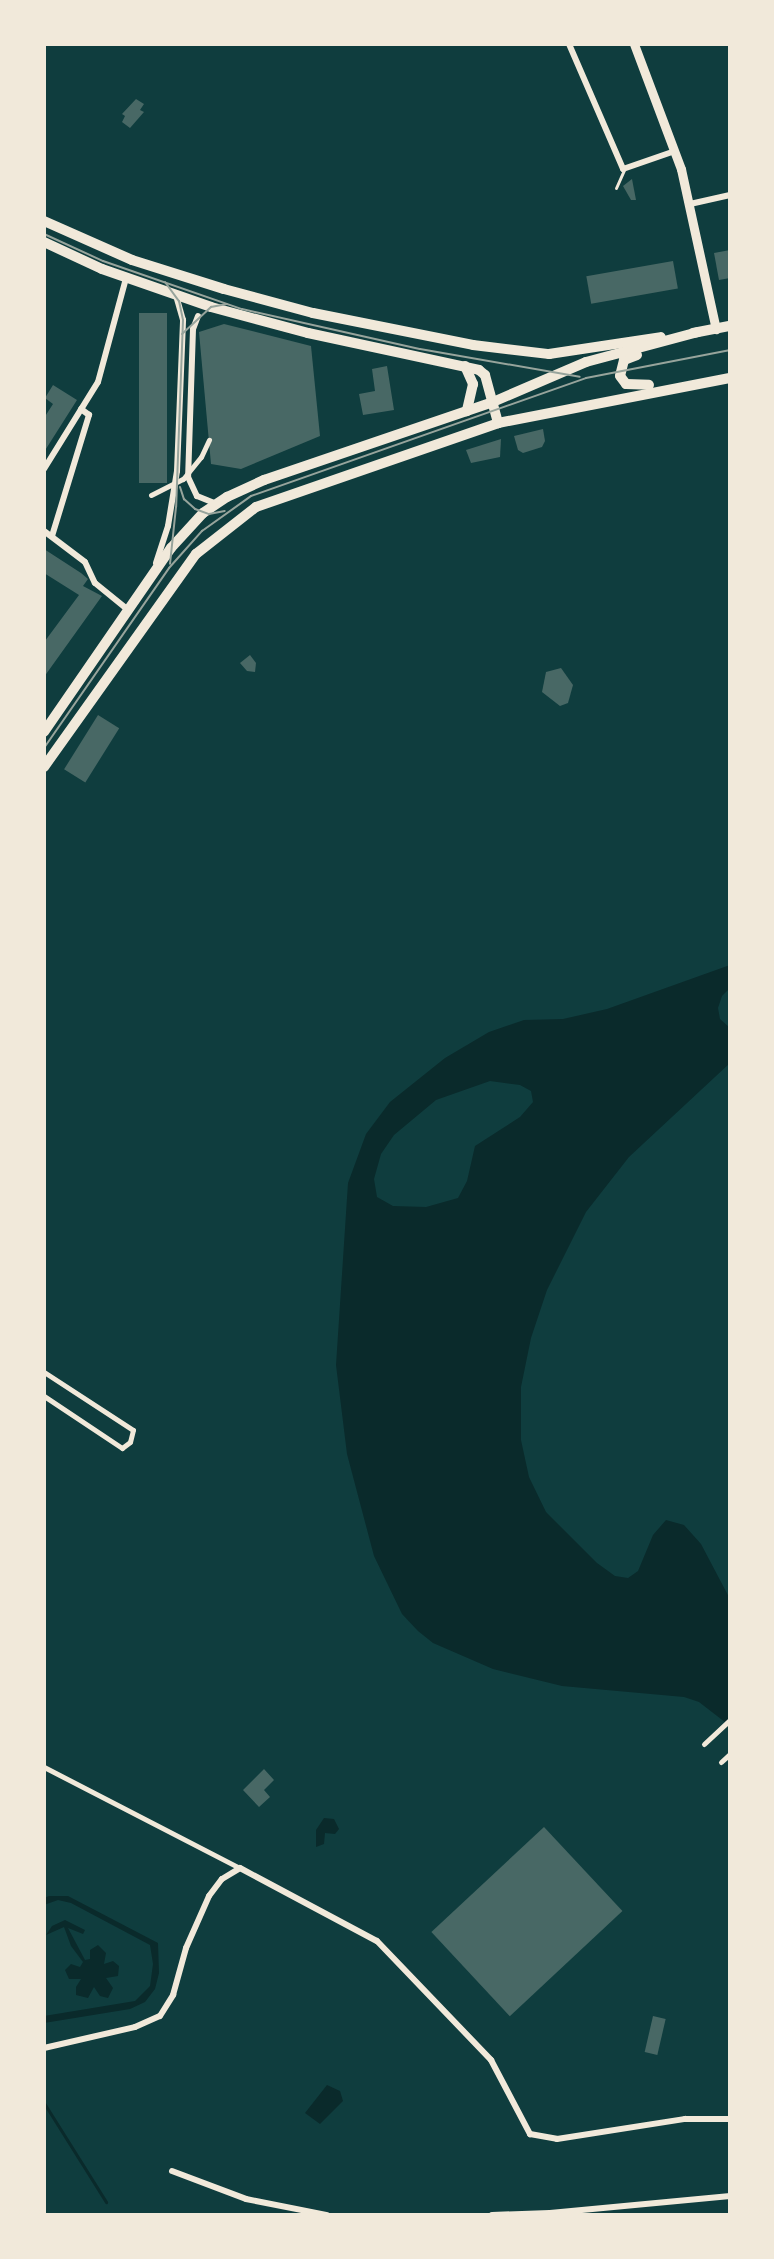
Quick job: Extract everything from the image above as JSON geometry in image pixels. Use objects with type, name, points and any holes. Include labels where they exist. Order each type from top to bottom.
[{"type":"main road","points":[[634,44],[675,151],[690,204],[716,329]]},
{"type":"main road","points":[[44,221],[132,260],[274,304],[502,351],[530,354],[569,352],[730,326]]},
{"type":"main road","points":[[44,242],[126,278],[211,307],[308,333],[465,366],[485,375],[498,423]]},
{"type":"main road","points":[[683,385],[674,382],[632,386],[622,381],[621,366],[630,357],[667,347],[698,332]]},
{"type":"main road","points":[[44,732],[149,579],[188,529],[217,504],[255,483],[493,402],[586,362],[698,332]]},
{"type":"main road","points":[[465,366],[473,384],[467,411]]},
{"type":"main road","points":[[44,767],[196,554],[225,528],[273,500],[498,423],[730,378]]},
{"type":"street","points":[[569,44],[624,170],[675,151]]},
{"type":"street","points":[[690,204],[730,195]]},
{"type":"street","points":[[44,469],[98,382],[126,278]]},
{"type":"street","points":[[149,579],[165,540],[177,471],[182,311],[176,295]]},
{"type":"street","points":[[182,334],[211,307]]},
{"type":"street","points":[[198,316],[193,329],[188,477],[197,496],[217,504]]},
{"type":"street","points":[[52,536],[89,415],[81,409]]},
{"type":"street","points":[[151,495],[183,479],[201,457],[209,440]]},
{"type":"street","points":[[44,531],[85,562],[95,583],[119,606],[127,609]]},
{"type":"street","points":[[44,1372],[133,1430],[130,1442],[122,1448],[44,1396]]},
{"type":"street","points":[[704,1744],[730,1720]]},
{"type":"street","points":[[721,1762],[730,1754]]},
{"type":"street","points":[[44,1767],[377,1941],[491,2060],[530,2134],[557,2139],[679,2120],[730,2119]]},
{"type":"street","points":[[44,2048],[135,2027],[160,2016],[171,2001],[186,1948],[209,1896],[222,1879],[240,1868]]},
{"type":"street","points":[[172,2171],[246,2199],[327,2215]]},
{"type":"street","points":[[492,2215],[550,2213],[730,2196]]},
{"type":"lane","points":[[616,188],[624,170]]},
{"type":"water","points":[[730,965],[730,988],[722,996],[718,1008],[720,1019],[730,1028],[730,1063],[629,1157],[586,1212],[547,1290],[531,1338],[521,1387],[521,1440],[529,1477],[546,1512],[597,1563],[615,1576],[628,1578],[638,1571],[653,1535],[666,1520],[684,1525],[701,1544],[730,1599],[730,1726],[699,1702],[684,1697],[562,1686],[493,1669],[433,1643],[402,1614],[374,1556],[347,1454],[336,1365],[348,1183],[366,1134],[390,1102],[445,1058],[489,1032],[524,1020],[563,1019],[607,1009]],"holes":[[[490,1081],[520,1085],[531,1091],[533,1102],[520,1117],[475,1146],[467,1181],[458,1198],[426,1207],[393,1206],[377,1197],[374,1179],[381,1154],[394,1135],[436,1100]]]},
{"type":"water","points":[[324,1818],[334,1819],[339,1829],[335,1834],[325,1833],[324,1844],[316,1847],[316,1830]]},
{"type":"water","points":[[68,1896],[158,1943],[159,1973],[155,1989],[145,2002],[130,2009],[44,2023],[44,2016],[135,2001],[150,1986],[153,1964],[150,1945],[71,1903],[58,1900],[44,1905],[44,1898]]},
{"type":"water","points":[[65,1920],[85,1930],[83,1934],[68,1928],[85,1960],[90,1959],[90,1950],[98,1945],[106,1953],[104,1964],[113,1961],[119,1966],[118,1976],[106,1978],[113,1988],[108,1998],[100,1996],[94,1987],[88,1998],[76,1995],[81,1979],[69,1979],[65,1970],[71,1964],[80,1967],[83,1962],[71,1946],[64,1927],[46,1935],[52,1926]]},
{"type":"water","points":[[327,2085],[340,2091],[343,2101],[320,2124],[305,2113]]},
{"type":"building","points":[[136,99],[144,104],[140,110],[144,112],[130,128],[122,122],[125,116],[122,114]]},
{"type":"building","points":[[632,179],[636,200],[631,200],[623,186]]},
{"type":"building","points":[[730,250],[730,278],[719,280],[714,253]]},
{"type":"building","points":[[673,261],[678,289],[591,304],[586,276]]},
{"type":"building","points":[[139,313],[167,313],[167,483],[139,483]]},
{"type":"building","points":[[224,324],[311,346],[320,436],[241,469],[211,464],[199,332]]},
{"type":"building","points":[[387,366],[394,410],[363,415],[359,394],[375,391],[372,369]]},
{"type":"building","points":[[53,385],[77,400],[44,452],[44,418],[53,404],[45,398]]},
{"type":"building","points":[[543,429],[545,441],[542,447],[523,453],[518,450],[514,436]]},
{"type":"building","points":[[501,439],[500,457],[471,463],[466,450]]},
{"type":"building","points":[[44,549],[81,573],[88,579],[83,586],[102,596],[44,677],[45,641],[79,595],[44,573]]},
{"type":"building","points":[[250,655],[256,663],[255,672],[247,671],[240,663]]},
{"type":"building","points":[[561,668],[573,685],[568,703],[560,706],[542,692],[546,672]]},
{"type":"building","points":[[98,715],[119,728],[85,783],[64,769]]},
{"type":"building","points":[[264,1769],[274,1780],[264,1790],[270,1797],[259,1807],[243,1790]]},
{"type":"building","points":[[544,1827],[622,1911],[510,2016],[431,1932]]},
{"type":"building","points":[[653,2016],[666,2019],[657,2055],[645,2052]]},
{"type":"waterway","points":[[44,2103],[106,2202]]},
{"type":"tram line","points":[[44,234],[103,261],[242,309],[420,349],[580,377]]},
{"type":"tram line","points":[[165,282],[179,301],[183,320],[176,507],[170,564]]},
{"type":"tram line","points":[[182,334],[211,307],[227,304]]},
{"type":"tram line","points":[[44,748],[169,568],[202,531],[251,496],[586,378],[730,350]]},
{"type":"tram line","points":[[180,487],[184,499],[195,509],[209,514],[225,511]]}]
